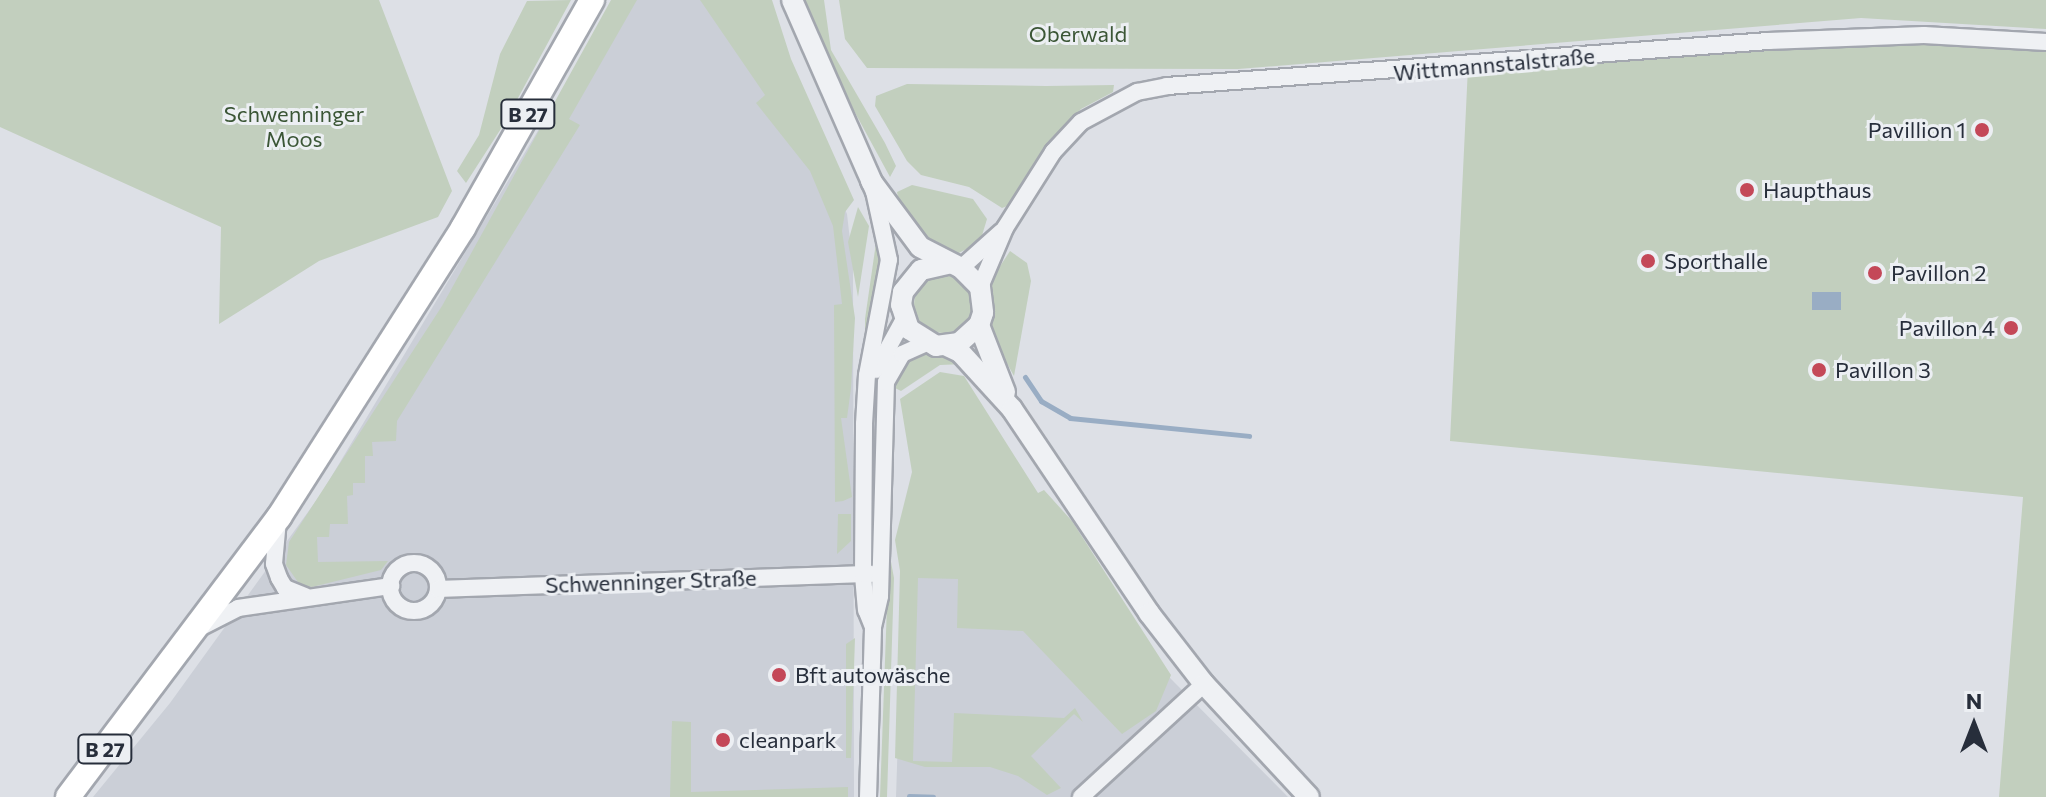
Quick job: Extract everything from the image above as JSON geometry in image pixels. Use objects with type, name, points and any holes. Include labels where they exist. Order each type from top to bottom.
[{"type":"main road","name":"B 27","points":[[68,797],[279,517],[463,228],[592,0]]},
{"type":"street","points":[[792,0],[871,181],[901,236],[910,279]]},
{"type":"street","name":"Wittmannstalstraße","points":[[980,287],[1005,228],[1053,152],[1081,122],[1137,92],[1167,86],[1783,40],[1924,35],[2046,42]]},
{"type":"street","points":[[871,181],[920,247],[954,266],[980,287],[983,313],[971,336],[902,354],[886,382],[872,574]]},
{"type":"street","points":[[868,797],[873,627],[866,400],[889,260],[871,181]]},
{"type":"street","name":"Wittmannstalstraße","points":[[954,266],[1005,228]]},
{"type":"street","points":[[866,400],[880,358],[904,319],[903,292],[910,279],[921,270],[954,266]]},
{"type":"street","points":[[904,319],[937,345],[960,352],[1012,409],[1149,613],[1204,684],[1309,797]]},
{"type":"street","points":[[979,325],[1012,409]]},
{"type":"street","points":[[279,517],[274,564],[279,578],[285,588],[310,598]]},
{"type":"street","points":[[413,564],[429,569],[438,589],[433,603],[412,611],[399,605],[391,586],[395,573],[413,564]]},
{"type":"street","name":"Schwenninger Straße","points":[[438,589],[872,574]]},
{"type":"street","points":[[195,631],[231,610],[391,586]]},
{"type":"street","points":[[1081,797],[1204,684]]},
{"type":"shaded area","points":[[616,0],[754,0],[847,214],[853,266],[854,797],[93,797],[170,703],[321,494]]},
{"type":"shaded area","points":[[904,553],[1067,574],[1288,797],[896,797]]},
{"type":"green space","name":"Schwenninger Moos","points":[[0,0],[379,0],[452,191],[438,217],[319,261],[219,324],[221,227],[0,127]]},
{"type":"green space","points":[[571,0],[504,124],[466,183],[457,171],[479,135],[500,54],[527,1]]},
{"type":"green space","points":[[611,0],[637,0],[569,119],[580,125],[397,421],[396,441],[372,442],[373,456],[365,456],[365,483],[353,483],[353,495],[347,496],[348,524],[330,524],[329,537],[317,537],[318,562],[388,561],[381,570],[312,587],[300,585],[286,565],[289,542],[442,306]]},
{"type":"green space","points":[[700,0],[772,0],[791,59],[854,200],[845,212],[842,231],[855,318],[847,418],[841,418],[852,497],[843,501],[835,502],[834,305],[842,304],[833,226],[810,171],[756,103],[765,95]]},
{"type":"green space","points":[[805,0],[824,0],[831,50],[896,166],[890,177],[821,50]]},
{"type":"green space","name":"Oberwald","points":[[839,0],[2046,0],[2046,29],[1861,18],[1238,69],[867,68],[845,39]]},
{"type":"green space","points":[[1859,37],[2046,42],[2046,797],[1999,797],[2023,497],[1450,441],[1468,67]]},
{"type":"green space","points":[[907,84],[1114,85],[1113,92],[1081,109],[1048,146],[1010,205],[1002,208],[969,187],[921,175],[907,161],[875,106],[876,96]]},
{"type":"green space","points":[[912,185],[973,199],[987,219],[980,242],[955,255],[926,243],[899,202],[897,192]]},
{"type":"green space","points":[[858,207],[869,226],[858,297],[848,242]]},
{"type":"green space","points":[[878,229],[882,256],[865,351],[865,319]]},
{"type":"green space","points":[[1010,251],[1027,263],[1031,281],[1014,376],[989,331],[991,280]]},
{"type":"green space","points":[[943,275],[964,283],[972,304],[964,325],[943,333],[922,325],[914,304],[922,283]]},
{"type":"green space","points":[[920,354],[945,355],[964,364],[940,365],[901,391],[893,387],[905,362]]},
{"type":"green space","points":[[940,372],[964,376],[1038,493],[1044,490],[1072,521],[1171,675],[1156,711],[1122,734],[1023,631],[957,628],[958,579],[918,578],[913,761],[952,762],[954,713],[1064,718],[1075,708],[1083,722],[1074,714],[1031,756],[1061,788],[1047,795],[1018,776],[990,767],[925,767],[895,758],[900,571],[895,540],[912,472],[900,399]]},
{"type":"green space","points":[[838,514],[851,514],[851,541],[837,554]]},
{"type":"green space","points":[[889,551],[894,578],[887,797],[880,797]]},
{"type":"green space","points":[[855,638],[851,758],[846,758],[846,644]]},
{"type":"green space","points":[[672,721],[691,722],[691,792],[848,787],[848,797],[670,797]]},
{"type":"water","points":[[1812,292],[1841,292],[1841,310],[1812,310]]},
{"type":"waterway","points":[[1025,377],[1041,401],[1070,418],[1249,436]]},
{"type":"waterway","points":[[909,796],[933,797]]},
{"type":"place","name":"Pavillion 1","points":[[1982,130]]},
{"type":"place","name":"Haupthaus","points":[[1747,190]]},
{"type":"place","name":"Sporthalle","points":[[1648,261]]},
{"type":"place","name":"Pavillon 2","points":[[1875,273]]},
{"type":"place","name":"Pavillon 4","points":[[2011,328]]},
{"type":"place","name":"Pavillon 3","points":[[1819,370]]},
{"type":"place","name":"Bft autowäsche","points":[[779,675]]},
{"type":"place","name":"cleanpark","points":[[723,740]]}]
